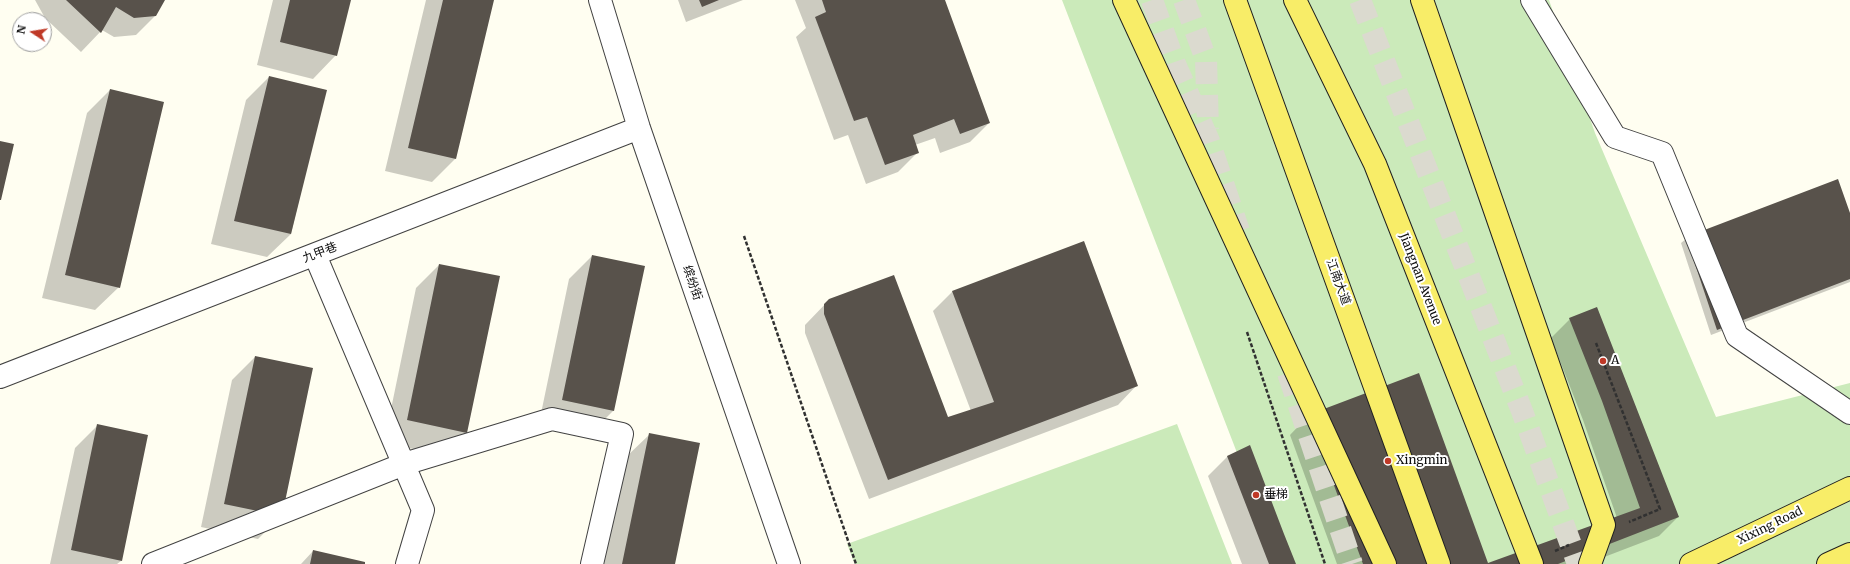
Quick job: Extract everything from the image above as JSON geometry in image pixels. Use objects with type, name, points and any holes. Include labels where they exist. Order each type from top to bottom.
[{"type":"main road","points":[[1124,0],[1385,564]]},
{"type":"main road","name":"江南大道","points":[[1235,0],[1439,564]]},
{"type":"main road","name":"Jiangnan Avenue","points":[[1295,0],[1375,164],[1532,564]]},
{"type":"main road","points":[[1422,0],[1604,525],[1590,564]]},
{"type":"main road","name":"Xixing Road","points":[[1691,564],[1850,488]]},
{"type":"main road","points":[[1828,564],[1850,554]]},
{"type":"street","name":"缤纷街","points":[[600,0],[639,128],[789,564]]},
{"type":"street","points":[[1532,0],[1615,137],[1662,153],[1737,336],[1850,413]]},
{"type":"street","name":"九甲巷","points":[[0,377],[639,128]]},
{"type":"street","points":[[315,255],[423,510],[407,564]]},
{"type":"street","points":[[153,564],[404,464],[552,419],[622,434],[592,564]]},
{"type":"path","points":[[744,236],[856,564]]},
{"type":"path","points":[[1596,343],[1636,443]]},
{"type":"green space","points":[[1062,0],[1549,0],[1595,133],[1716,417],[1850,383],[1850,564],[1280,564]]},
{"type":"green space","points":[[1177,424],[1232,564],[855,564],[847,544]]},
{"type":"building","points":[[66,0],[165,0],[156,16],[134,18],[116,7],[101,33]]},
{"type":"building","points":[[290,0],[351,0],[337,56],[280,42]]},
{"type":"building","points":[[443,0],[494,0],[456,159],[408,148]]},
{"type":"building","points":[[699,0],[719,0],[702,7]]},
{"type":"building","points":[[822,0],[945,0],[990,123],[960,134],[954,119],[913,135],[919,153],[885,165],[867,117],[854,121],[815,17],[826,12]]},
{"type":"building","points":[[269,76],[327,90],[291,234],[234,221]]},
{"type":"building","points":[[110,89],[164,102],[120,288],[65,275]]},
{"type":"building","points":[[0,141],[14,144],[1,200],[0,200]]},
{"type":"building","points":[[1838,179],[1850,213],[1850,279],[1717,330],[1686,237]]},
{"type":"building","points":[[1084,241],[1138,386],[888,480],[824,314],[824,304],[829,299],[894,275],[948,417],[994,402],[952,291]]},
{"type":"building","points":[[592,255],[645,266],[614,411],[562,400]]},
{"type":"building","points":[[439,264],[500,276],[467,433],[407,420]]},
{"type":"building","name":"Xingmin","points":[[1597,307],[1679,517],[1558,564],[1363,564],[1308,415],[1419,373],[1488,563],[1640,508],[1602,401],[1569,318]]},
{"type":"building","points":[[255,356],[313,368],[282,516],[224,504]]},
{"type":"building","points":[[97,424],[148,435],[122,561],[71,550]]},
{"type":"building","points":[[649,433],[700,443],[675,564],[622,564]]},
{"type":"building","name":"垂梯","points":[[1250,445],[1296,564],[1269,564],[1227,456]]},
{"type":"building","points":[[313,550],[365,562],[365,564],[310,564]]},
{"type":"tunnel","points":[[1152,0],[1175,64],[1209,141],[1239,231]]},
{"type":"tunnel","points":[[1184,0],[1206,59],[1208,129]]},
{"type":"tunnel","points":[[1360,0],[1522,411],[1578,564]]},
{"type":"tunnel","points":[[1288,373],[1352,564]]},
{"type":"place","name":"A","points":[[1603,361]]},
{"type":"place","name":"Xingmin","points":[[1388,461]]},
{"type":"place","name":"垂梯","points":[[1256,495]]}]
